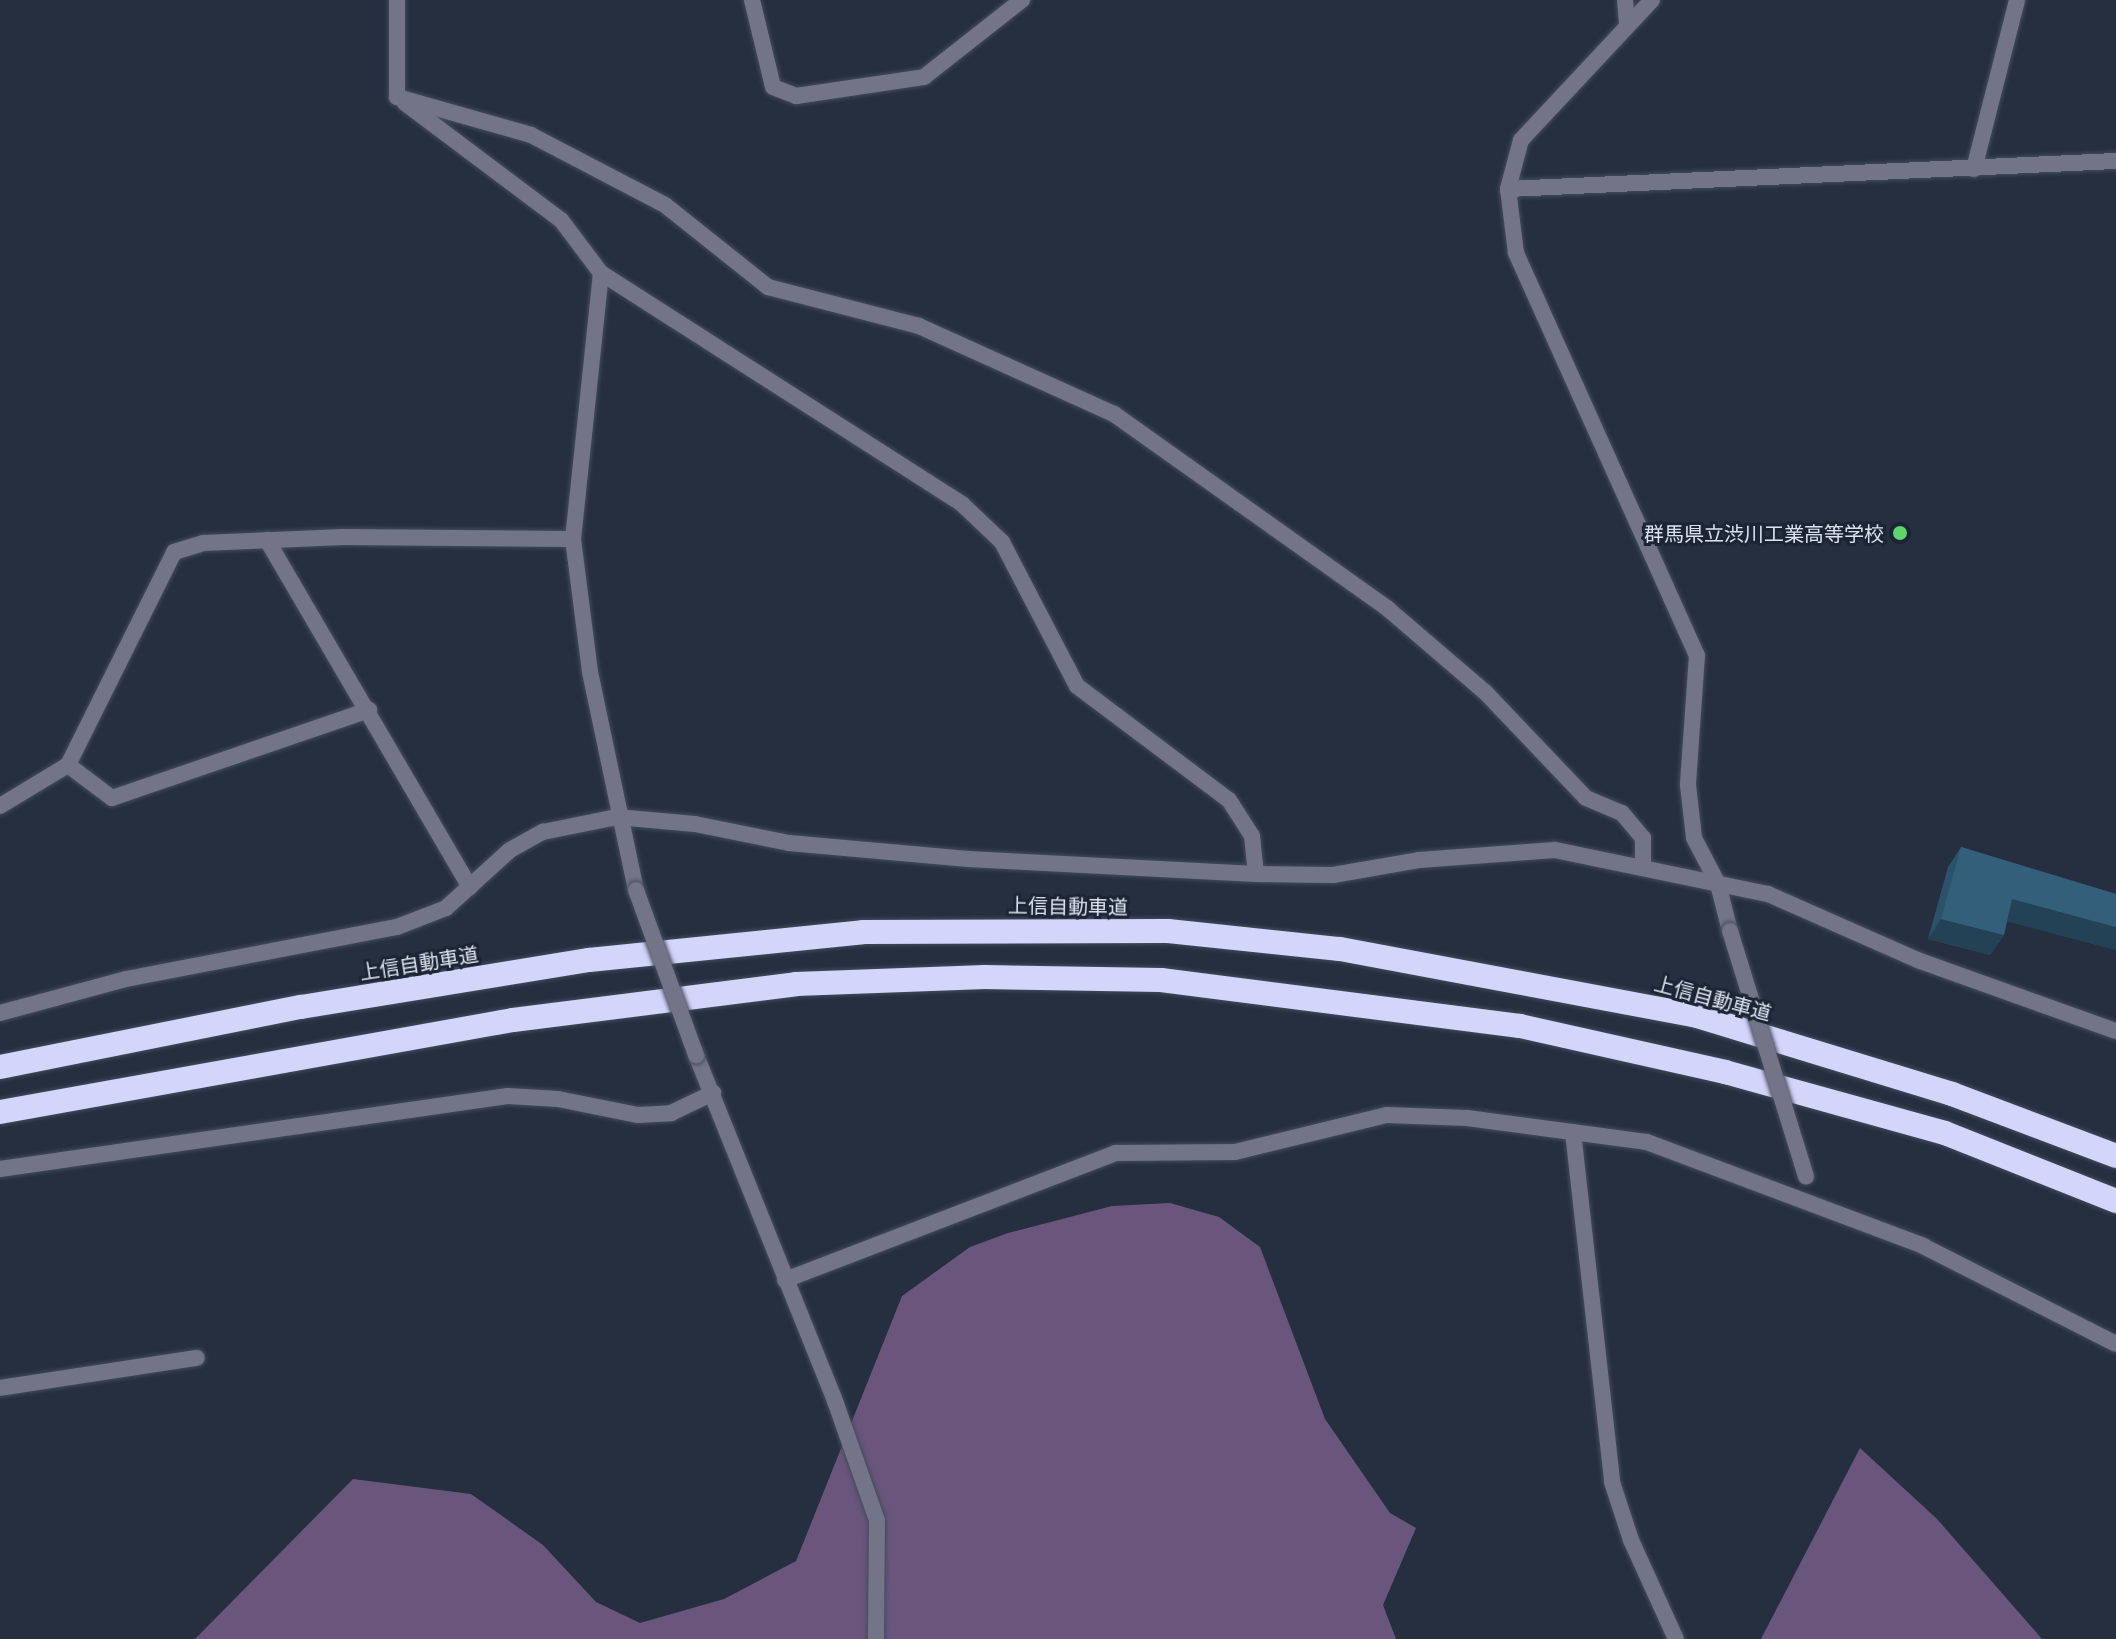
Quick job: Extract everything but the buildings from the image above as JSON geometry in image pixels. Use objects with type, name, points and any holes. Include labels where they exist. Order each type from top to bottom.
[{"type":"highway","name":"上信自動車道","points":[[0,1067],[301,1007],[589,960],[863,932],[1168,931],[1340,949],[1694,1015],[1952,1094],[2116,1156]]},
{"type":"highway","points":[[0,1112],[513,1020],[796,984],[985,977],[1161,980],[1520,1026],[1711,1068],[1945,1133],[2116,1201]]},
{"type":"street","points":[[397,0],[397,97]]},
{"type":"street","points":[[752,0],[773,87],[796,96],[924,77],[1022,0]]},
{"type":"street","points":[[1625,0],[1627,25]]},
{"type":"street","points":[[1652,0],[1521,140],[1508,189],[1516,253],[1697,655],[1688,785],[1694,838],[1718,884],[1806,1177],[1801,1196]]},
{"type":"street","points":[[1974,169],[2017,0]]},
{"type":"street","points":[[397,97],[561,220],[601,273],[962,504],[1002,542],[1077,686],[1229,800],[1252,836],[1256,874]]},
{"type":"street","points":[[397,97],[531,135],[665,205],[768,287],[919,326],[1114,414],[1388,609],[1486,693],[1586,798],[1622,813],[1643,838],[1643,868]]},
{"type":"street","points":[[1508,189],[2116,161]]},
{"type":"street","points":[[601,273],[573,539],[590,672],[617,817],[636,890],[696,1055],[877,1520],[876,1639]]},
{"type":"street","points":[[0,806],[68,765],[174,552],[203,543],[267,540],[573,539]]},
{"type":"street","points":[[267,540],[470,887]]},
{"type":"street","points":[[68,765],[112,798],[369,710]]},
{"type":"street","points":[[0,1013],[126,979],[397,927],[446,908],[510,850],[543,832],[617,817],[695,824],[789,843],[968,859],[1256,874],[1333,875],[1419,860],[1555,850],[1768,894],[1920,961],[2116,1031]]},
{"type":"street","points":[[0,1169],[508,1096],[558,1099],[638,1115],[671,1113],[713,1093]]},
{"type":"street","points":[[785,1280],[1115,1153],[1235,1152],[1387,1115],[1467,1118],[1647,1142],[1801,1196],[1923,1246],[2116,1344]]},
{"type":"street","points":[[1573,1132],[1612,1482],[1631,1540],[1676,1639]]},
{"type":"street","points":[[0,1388],[197,1358]]},
{"type":"shaded area","points":[[1170,1203],[1219,1217],[1260,1247],[1325,1419],[1390,1513],[1416,1528],[1383,1605],[1396,1639],[195,1639],[353,1479],[471,1494],[543,1545],[596,1602],[640,1623],[724,1599],[796,1561],[902,1296],[970,1247],[1008,1233],[1112,1206]]},
{"type":"shaded area","points":[[1860,1448],[1937,1519],[2042,1639],[1761,1639]]},
{"type":"place","name":"群馬県立渋川工業高等学校","points":[[1900,533]]}]
